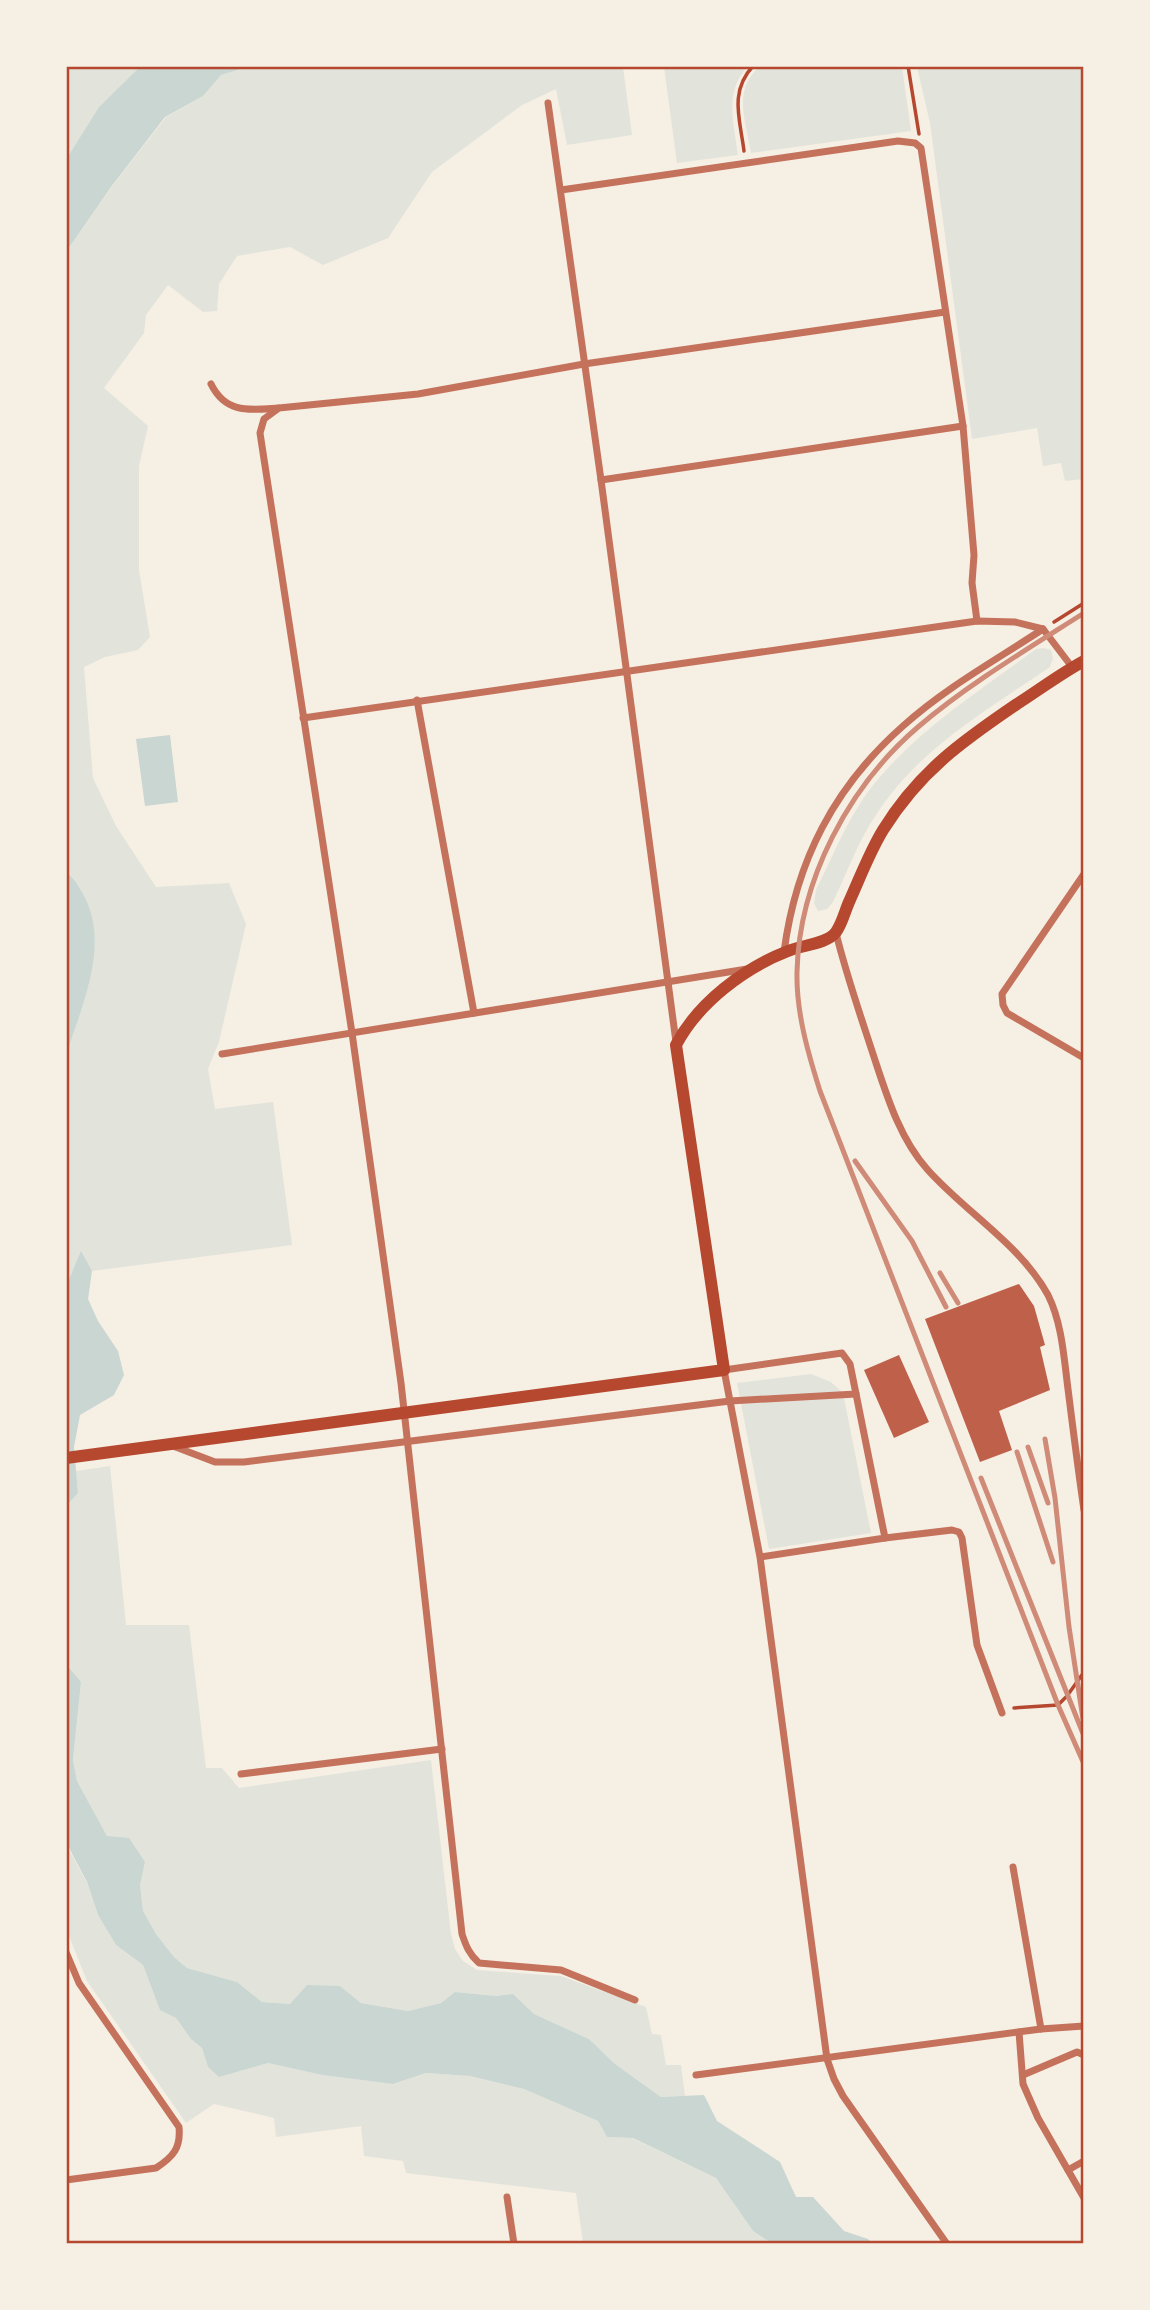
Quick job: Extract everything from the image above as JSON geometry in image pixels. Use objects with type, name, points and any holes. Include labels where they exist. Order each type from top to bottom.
[{"type":"main road","points":[[66,1458],[724,1370],[676,1045],[685,1027],[715,996],[755,967],[784,952],[836,933],[882,832],[919,781],[945,755],[1078,664]]},
{"type":"street","points":[[548,103],[676,1045]]},
{"type":"street","points":[[561,190],[898,141],[908,141],[921,148],[963,426],[974,555],[972,583],[977,621]]},
{"type":"street","points":[[211,384],[217,397],[241,411],[279,408],[418,394],[584,364],[945,312]]},
{"type":"street","points":[[279,408],[264,419],[260,433],[352,1033],[408,1441],[462,1934],[471,1956],[479,1962],[561,1970],[635,2000]]},
{"type":"street","points":[[601,480],[963,426]]},
{"type":"street","points":[[303,718],[977,621],[1015,622],[1044,629],[1078,664]]},
{"type":"street","points":[[784,952],[789,915],[802,872],[824,821],[845,789],[904,725],[947,691],[1044,629]]},
{"type":"street","points":[[417,700],[474,1013]]},
{"type":"street","points":[[1083,874],[1002,995],[1007,1013],[1083,1058]]},
{"type":"street","points":[[836,933],[847,976],[885,1091],[913,1150],[926,1169],[1022,1260],[1037,1277],[1049,1298],[1060,1334],[1083,1510]]},
{"type":"street","points":[[222,1054],[755,967]]},
{"type":"street","points":[[884,1538],[850,1364],[841,1353],[724,1370],[760,1557],[827,2059],[843,2096],[947,2244]]},
{"type":"street","points":[[169,1444],[215,1462],[244,1462],[730,1401],[856,1394]]},
{"type":"street","points":[[760,1557],[884,1538],[952,1530],[959,1532],[977,1645],[1002,1713]]},
{"type":"street","points":[[242,1774],[442,1749]]},
{"type":"street","points":[[1013,1867],[1041,2028]]},
{"type":"street","points":[[66,1952],[79,1983],[179,2127],[180,2141],[168,2160],[156,2168],[66,2180]]},
{"type":"street","points":[[696,2075],[1041,2028],[1083,2026]]},
{"type":"street","points":[[1018,2032],[1023,2084],[1038,2118],[1083,2198]]},
{"type":"street","points":[[1023,2075],[1077,2052],[1083,2055]]},
{"type":"street","points":[[1068,2170],[1083,2161]]},
{"type":"street","points":[[508,2197],[514,2244]]},
{"type":"path","points":[[746,163],[738,104],[739,86],[753,66]]},
{"type":"path","points":[[908,66],[921,148]]},
{"type":"path","points":[[1044,629],[1083,603]]},
{"type":"path","points":[[1002,1713],[1017,1707],[1058,1705],[1083,1672]]},
{"type":"shaded area","points":[[141,66],[246,67],[221,75],[203,96],[165,117],[68,249],[67,265],[67,158],[99,107]]},
{"type":"shaded area","points":[[246,66],[623,67],[632,135],[567,145],[556,89],[522,105],[432,172],[388,238],[323,265],[290,247],[237,256],[219,284],[217,311],[203,312],[168,285],[146,315],[144,333],[104,388],[148,426],[139,466],[139,570],[150,637],[138,650],[105,657],[84,667],[93,778],[116,826],[156,887],[229,883],[246,924],[219,1042],[208,1069],[215,1109],[273,1102],[292,1245],[92,1271],[81,1252],[67,1284],[67,1053],[89,983],[73,878],[66,873],[68,249],[166,117],[203,96],[221,75]]},
{"type":"shaded area","points":[[66,67],[141,67],[99,107],[67,158]]},
{"type":"shaded area","points":[[664,67],[747,67],[735,87],[733,98],[738,155],[677,163]]},
{"type":"shaded area","points":[[759,67],[902,67],[911,131],[751,153],[743,97],[746,86]]},
{"type":"shaded area","points":[[917,67],[1083,67],[1083,479],[1065,481],[1061,463],[1043,466],[1037,428],[972,439],[930,123]]},
{"type":"shaded area","points":[[1036,649],[1051,650],[1053,658],[1050,667],[955,732],[912,770],[893,791],[864,835],[833,902],[827,909],[818,911],[814,903],[816,890],[852,817],[879,778],[896,759],[954,709]]},
{"type":"shaded area","points":[[170,735],[178,802],[145,806],[136,739]]},
{"type":"shaded area","points":[[67,873],[83,894],[91,913],[94,953],[86,994],[67,1053]]},
{"type":"shaded area","points":[[81,1251],[92,1271],[88,1299],[98,1321],[118,1351],[124,1375],[114,1395],[80,1415],[74,1447],[78,1493],[67,1505],[67,1284]]},
{"type":"shaded area","points":[[811,1374],[831,1382],[843,1393],[871,1533],[769,1549],[737,1383]]},
{"type":"shaded area","points":[[110,1466],[126,1625],[189,1625],[206,1768],[222,1768],[239,1788],[431,1760],[451,1934],[455,1949],[463,1961],[477,1970],[561,1976],[646,2007],[652,2034],[661,2035],[666,2065],[681,2065],[685,2096],[661,2097],[615,2064],[589,2039],[534,2014],[513,1994],[496,1996],[455,1992],[441,2003],[408,2011],[361,2003],[340,1986],[290,2004],[262,2002],[237,1982],[187,1968],[174,1957],[143,1911],[140,1885],[145,1862],[107,1836],[77,1781],[73,1760],[81,1682],[67,1665],[66,1505],[78,1493],[76,1471]]},
{"type":"shaded area","points":[[67,1665],[81,1682],[73,1760],[77,1781],[107,1836],[129,1838],[145,1862],[140,1885],[143,1911],[156,1934],[174,1957],[187,1968],[237,1982],[262,2002],[290,2004],[307,1985],[340,1986],[361,2003],[408,2011],[441,2003],[455,1992],[496,1996],[513,1994],[534,2014],[589,2039],[615,2064],[661,2097],[704,2095],[717,2121],[780,2162],[796,2197],[813,2197],[844,2231],[868,2239],[872,2243],[771,2243],[753,2231],[716,2178],[633,2138],[607,2137],[598,2121],[524,2089],[470,2076],[426,2073],[393,2084],[322,2075],[268,2063],[219,2077],[208,2067],[202,2048],[191,2039],[176,2018],[160,2010],[143,1965],[116,1945],[98,1915],[87,1882],[67,1844]]},
{"type":"shaded area","points":[[66,1844],[87,1883],[98,1915],[116,1945],[143,1965],[160,2009],[176,2018],[191,2039],[202,2048],[208,2067],[219,2077],[268,2063],[322,2075],[393,2084],[426,2073],[470,2076],[524,2089],[598,2121],[607,2137],[632,2138],[716,2178],[753,2231],[771,2243],[583,2243],[576,2193],[406,2173],[403,2161],[364,2156],[361,2126],[276,2137],[274,2118],[214,2104],[186,2123],[87,1981],[67,1931]]},
{"type":"building","points":[[1019,1284],[1034,1306],[1045,1345],[1040,1347],[1050,1390],[999,1411],[1012,1450],[980,1462],[925,1319]]},
{"type":"building","points":[[899,1355],[929,1422],[894,1438],[864,1370]]},
{"type":"railway","points":[[1084,613],[999,667],[937,711],[893,751],[870,777],[832,837],[818,870],[807,903],[797,972],[801,1017],[820,1091],[1058,1705],[1084,1764]]},
{"type":"railway","points":[[855,1161],[912,1241],[946,1307]]},
{"type":"railway","points":[[940,1273],[958,1303]]},
{"type":"railway","points":[[1045,1439],[1083,1719]]},
{"type":"railway","points":[[1028,1447],[1048,1503]]},
{"type":"railway","points":[[1017,1452],[1053,1562]]},
{"type":"railway","points":[[981,1478],[1084,1736]]}]
